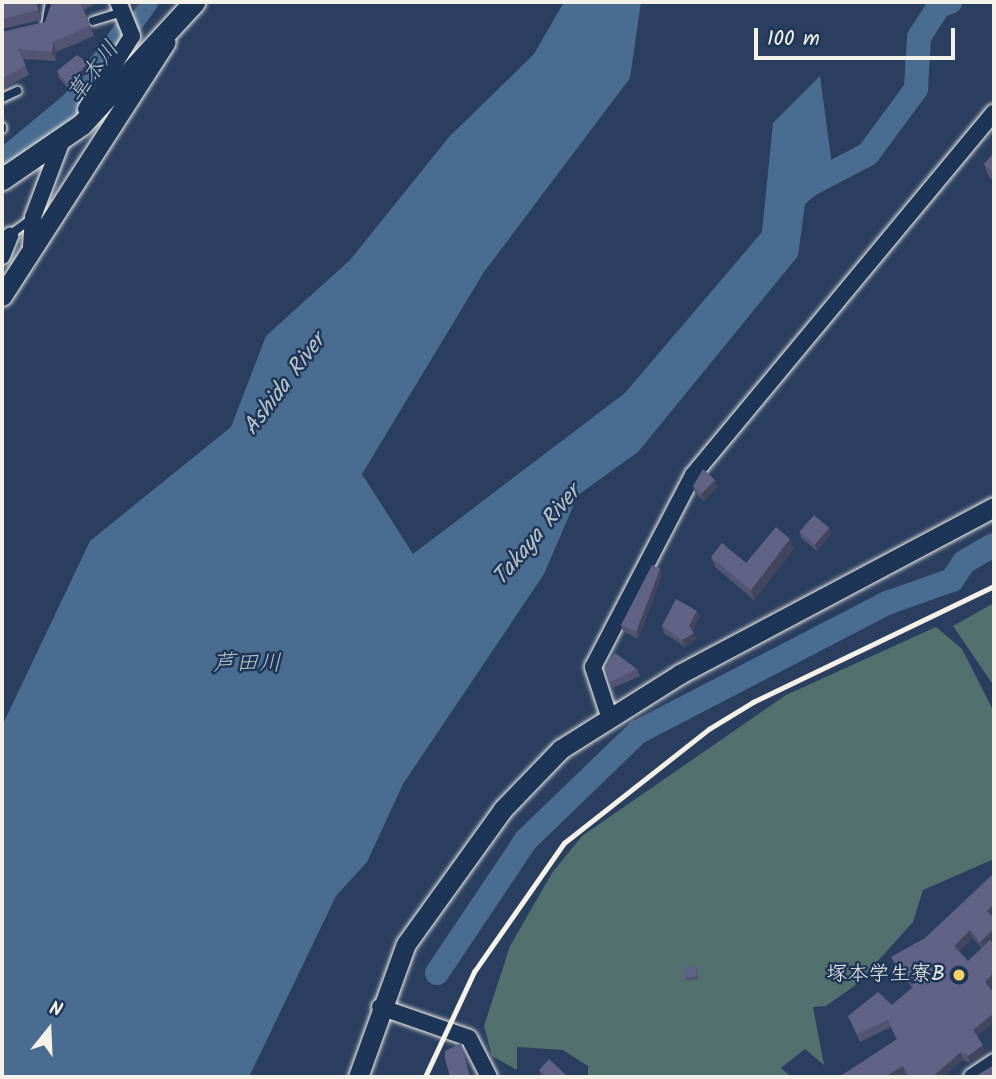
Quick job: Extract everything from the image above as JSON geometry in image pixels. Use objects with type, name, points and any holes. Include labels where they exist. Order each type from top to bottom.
[{"type":"main road","points":[[2,179],[61,143],[82,124],[171,20],[192,5]]},
{"type":"street","points":[[2,296],[31,246],[192,5]]},
{"type":"street","points":[[82,124],[125,16]]},
{"type":"street","points":[[609,716],[593,667],[693,475],[994,113]]},
{"type":"street","points":[[31,246],[33,217],[61,143]]},
{"type":"street","points":[[2,256],[6,237]]},
{"type":"street","points":[[358,1077],[380,1007],[406,944],[503,809],[561,749],[609,716],[994,507]]},
{"type":"street","points":[[380,1007],[469,1038],[489,1077]]},
{"type":"street","points":[[972,1077],[994,1062]]},
{"type":"lane","points":[[36,28],[47,25],[50,2]]},
{"type":"lane","points":[[93,21],[125,16]]},
{"type":"lane","points":[[2,99],[17,91]]},
{"type":"lane","points":[[6,237],[33,217]]},
{"type":"green space","points":[[994,603],[994,686],[953,626]]},
{"type":"green space","points":[[936,627],[962,649],[994,712],[994,859],[923,890],[913,922],[857,984],[826,1006],[813,1007],[824,1065],[805,1049],[781,1068],[791,1077],[588,1077],[588,1066],[563,1050],[517,1047],[517,1070],[492,1056],[484,1026],[510,946],[552,873],[582,836],[786,695]]},
{"type":"water","name":"芦田川","points":[[564,2],[641,2],[630,78],[484,272],[362,474],[413,554],[625,393],[762,232],[773,123],[820,76],[834,180],[805,204],[798,256],[638,452],[578,495],[544,574],[403,784],[367,862],[336,896],[249,1077],[2,1077],[2,726],[90,541],[231,427],[266,336],[350,260],[449,137],[534,54]]},
{"type":"building","points":[[36,2],[38,10],[2,19],[2,4]]},
{"type":"building","points":[[52,2],[80,2],[90,26],[53,42],[52,52],[18,49],[26,66],[2,78],[2,32],[45,22]]},
{"type":"building","points":[[77,55],[88,63],[68,85],[57,71]]},
{"type":"building","points":[[994,153],[994,174],[984,164]]},
{"type":"building","points":[[703,469],[715,480],[701,494],[693,486]]},
{"type":"building","points":[[814,515],[829,528],[815,545],[800,532]]},
{"type":"building","points":[[776,527],[790,539],[751,590],[711,557],[722,543],[746,563]]},
{"type":"building","points":[[652,565],[660,569],[636,632],[621,625]]},
{"type":"building","points":[[676,599],[697,611],[689,626],[694,633],[682,640],[662,626]]},
{"type":"building","points":[[615,653],[637,669],[610,682],[605,666]]},
{"type":"building","points":[[993,874],[994,905],[987,911],[994,918],[994,929],[980,942],[970,930],[954,946],[968,961],[990,940],[994,944],[994,972],[985,982],[994,993],[994,1015],[973,1030],[983,1045],[968,1056],[961,1052],[932,1077],[910,1077],[903,1066],[885,1077],[839,1077],[897,1039],[888,1020],[857,1034],[848,1016],[878,992],[892,1005],[914,986],[891,957],[925,938]]},
{"type":"building","points":[[695,965],[697,976],[686,978],[684,967]]},
{"type":"building","points":[[461,1043],[470,1077],[450,1077],[445,1051]]},
{"type":"building","points":[[549,1059],[568,1077],[548,1077],[539,1070]]},
{"type":"building","points":[[994,1065],[994,1077],[974,1077]]},
{"type":"waterway","name":"草木川","points":[[2,162],[73,103],[146,2]]},
{"type":"waterway","name":"Takaya River","points":[[805,187],[868,154],[916,89],[919,37],[939,6],[950,2]]},
{"type":"waterway","points":[[437,973],[526,840],[638,732],[887,603],[952,580],[964,562],[994,545]]},
{"type":"railway","points":[[425,1077],[474,972],[564,843],[709,729],[753,702],[994,586]]},
{"type":"place","name":"塚本学生寮B","points":[[959,975]]},
{"type":"water label","name":"Ashida River","points":[[285,385]]}]
